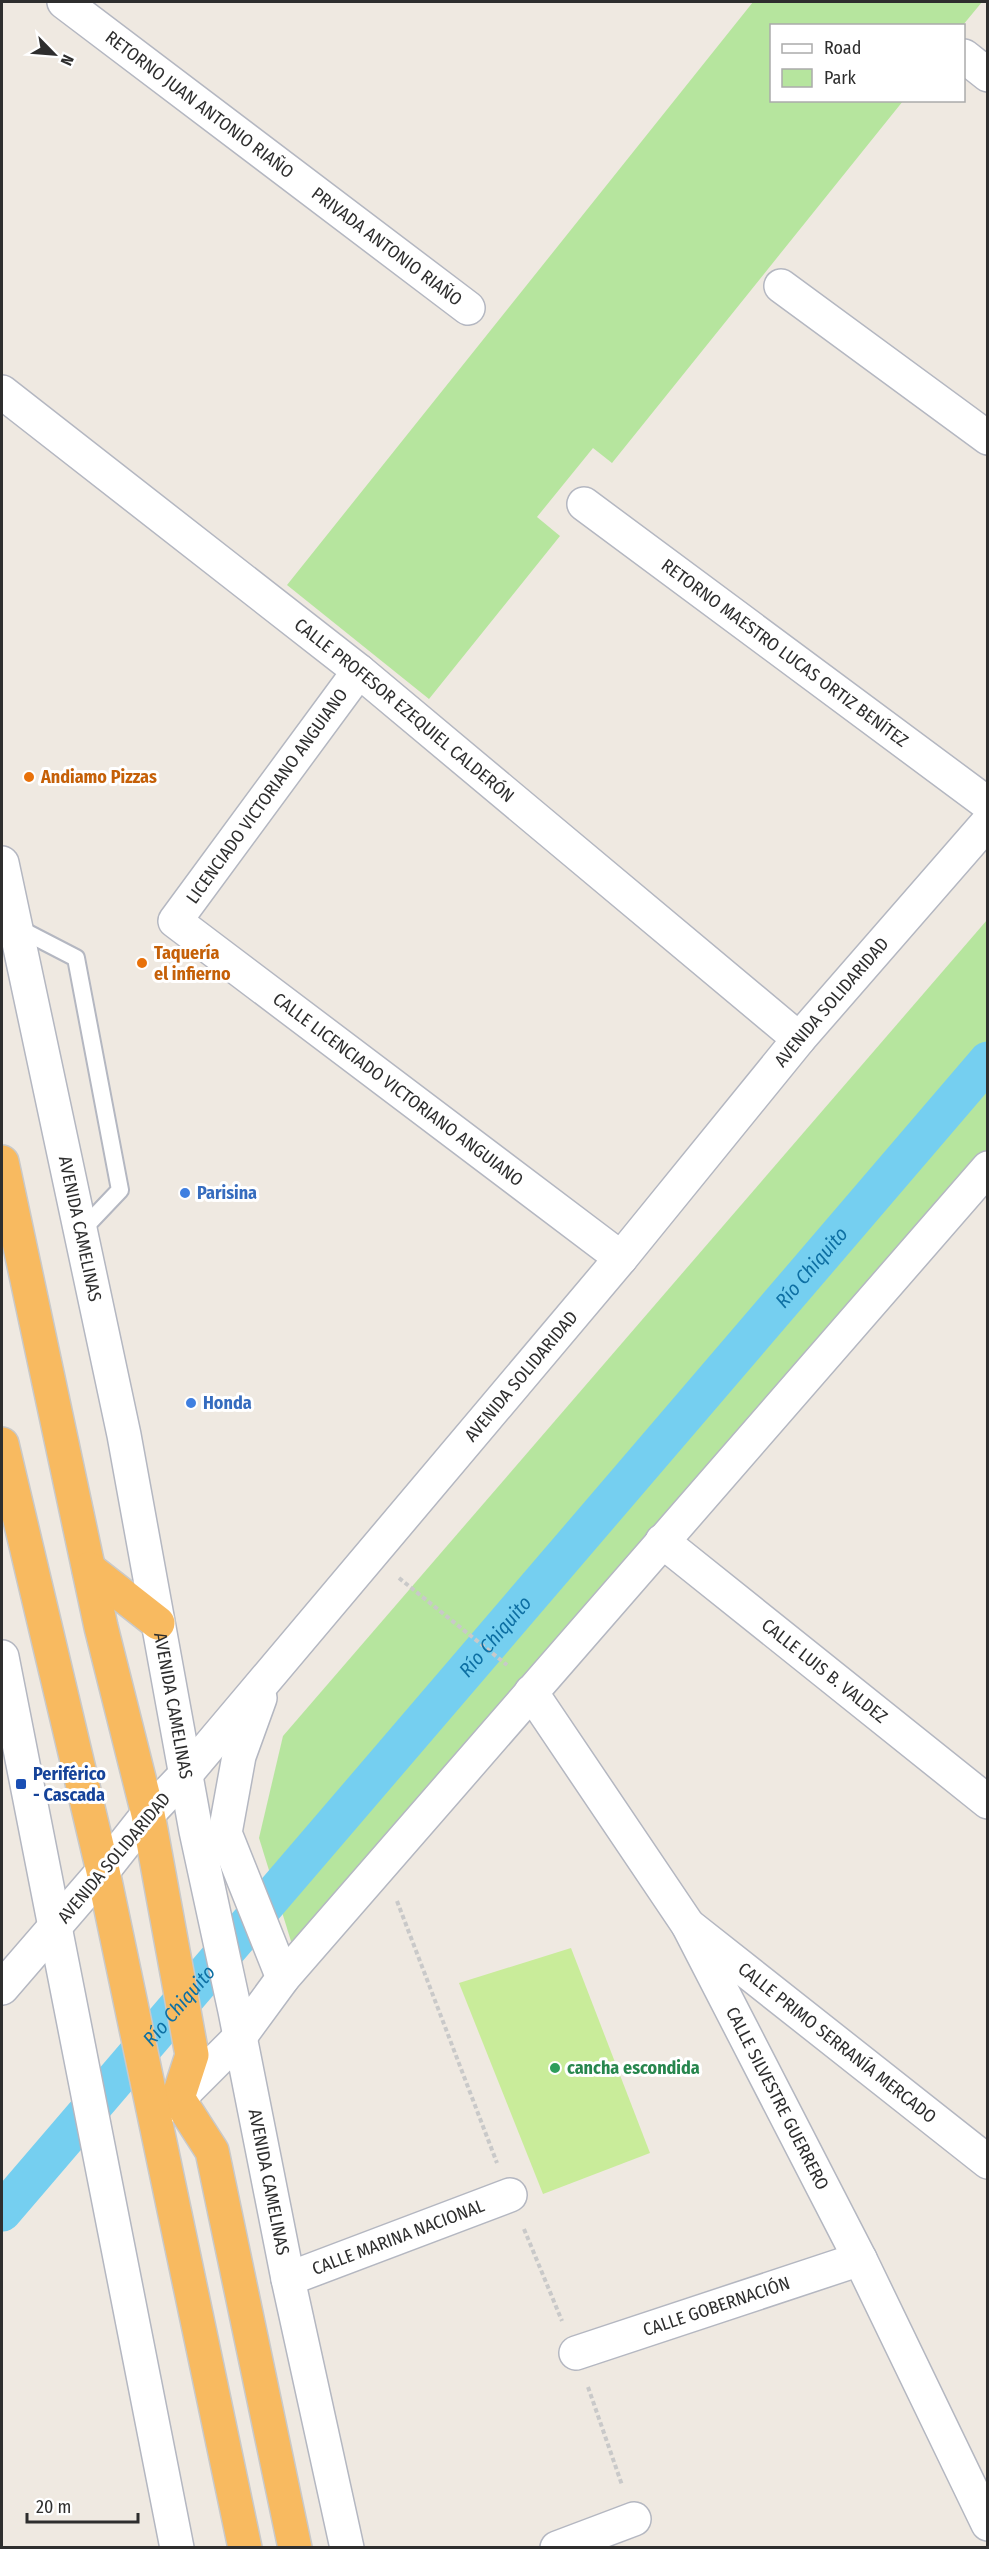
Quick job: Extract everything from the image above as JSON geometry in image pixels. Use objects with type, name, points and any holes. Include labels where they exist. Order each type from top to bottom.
[{"type":"highway","points":[[2,1161],[89,1569],[148,1814],[192,2055],[178,2098],[212,2151],[295,2547]]},
{"type":"highway","points":[[2,1444],[103,1871],[245,2547]]},
{"type":"highway","points":[[89,1569],[158,1623]]},
{"type":"street","name":"RETORNO JUAN ANTONIO RIAÑO","points":[[64,2],[307,185]]},
{"type":"street","points":[[965,58],[987,75]]},
{"type":"street","name":"PRIVADA ANTONIO RIAÑO","points":[[307,185],[468,308]]},
{"type":"street","points":[[781,286],[987,438]]},
{"type":"street","name":"CALLE PROFESOR EZEQUIEL CALDERÓN","points":[[2,392],[359,671],[799,1039]]},
{"type":"street","name":"RETORNO MAESTRO LUCAS ORTIZ BENÍTEZ","points":[[584,504],[987,804]]},
{"type":"street","name":"LICENCIADO VICTORIANO ANGUIANO","points":[[175,921],[359,671]]},
{"type":"street","name":"AVENIDA SOLIDARIDAD","points":[[2,1988],[103,1871],[148,1814],[186,1774],[621,1257],[799,1039],[987,822]]},
{"type":"street","name":"AVENIDA CAMELINAS","points":[[2,863],[124,1435],[186,1774],[211,1832],[237,2024],[288,2279],[346,2547]]},
{"type":"street","name":"CALLE LICENCIADO VICTORIANO ANGUIANO","points":[[175,921],[621,1257]]},
{"type":"street","points":[[155,2124],[237,2024],[281,1975],[522,1681],[662,1542],[987,1168]]},
{"type":"street","name":"CALLE LUIS B. VALDEZ","points":[[662,1542],[987,1802]]},
{"type":"street","points":[[2,1657],[53,1930],[177,2547]]},
{"type":"street","points":[[268,1676],[211,1832],[281,1975]]},
{"type":"street","name":"CALLE SILVESTRE GUERRERO","points":[[522,1681],[688,1925],[860,2259],[987,2524]]},
{"type":"street","name":"CALLE PRIMO SERRANÍA MERCADO","points":[[688,1925],[987,2162]]},
{"type":"street","name":"CALLE MARINA NACIONAL","points":[[288,2279],[510,2195]]},
{"type":"street","name":"CALLE GOBERNACIÓN","points":[[576,2353],[860,2259]]},
{"type":"street","points":[[557,2547],[634,2518]]},
{"type":"lane","points":[[15,926],[76,958],[120,1190],[82,1230]]},
{"type":"path","points":[[423,1596],[522,1681]]},
{"type":"green space","points":[[753,2],[982,2],[964,24],[770,24],[770,102],[902,102],[612,463],[593,448],[537,517],[560,536],[429,699],[287,585]]},
{"type":"green space","points":[[987,920],[987,1176],[299,1967],[259,1838],[283,1736]]},
{"type":"green space","name":"cancha escondida","points":[[571,1948],[650,2153],[543,2194],[459,1983]]},
{"type":"waterway","name":"Río Chiquito","points":[[2,2212],[988,1061]]},
{"type":"place","name":"Andiamo Pizzas","points":[[29,777]]},
{"type":"place","name":"Taquería el infierno","points":[[142,963]]},
{"type":"place","name":"Parisina","points":[[185,1193]]},
{"type":"place","name":"Honda","points":[[191,1403]]},
{"type":"place","name":"Periférico - Cascada","points":[[21,1784]]},
{"type":"place","name":"cancha escondida","points":[[555,2068]]}]
